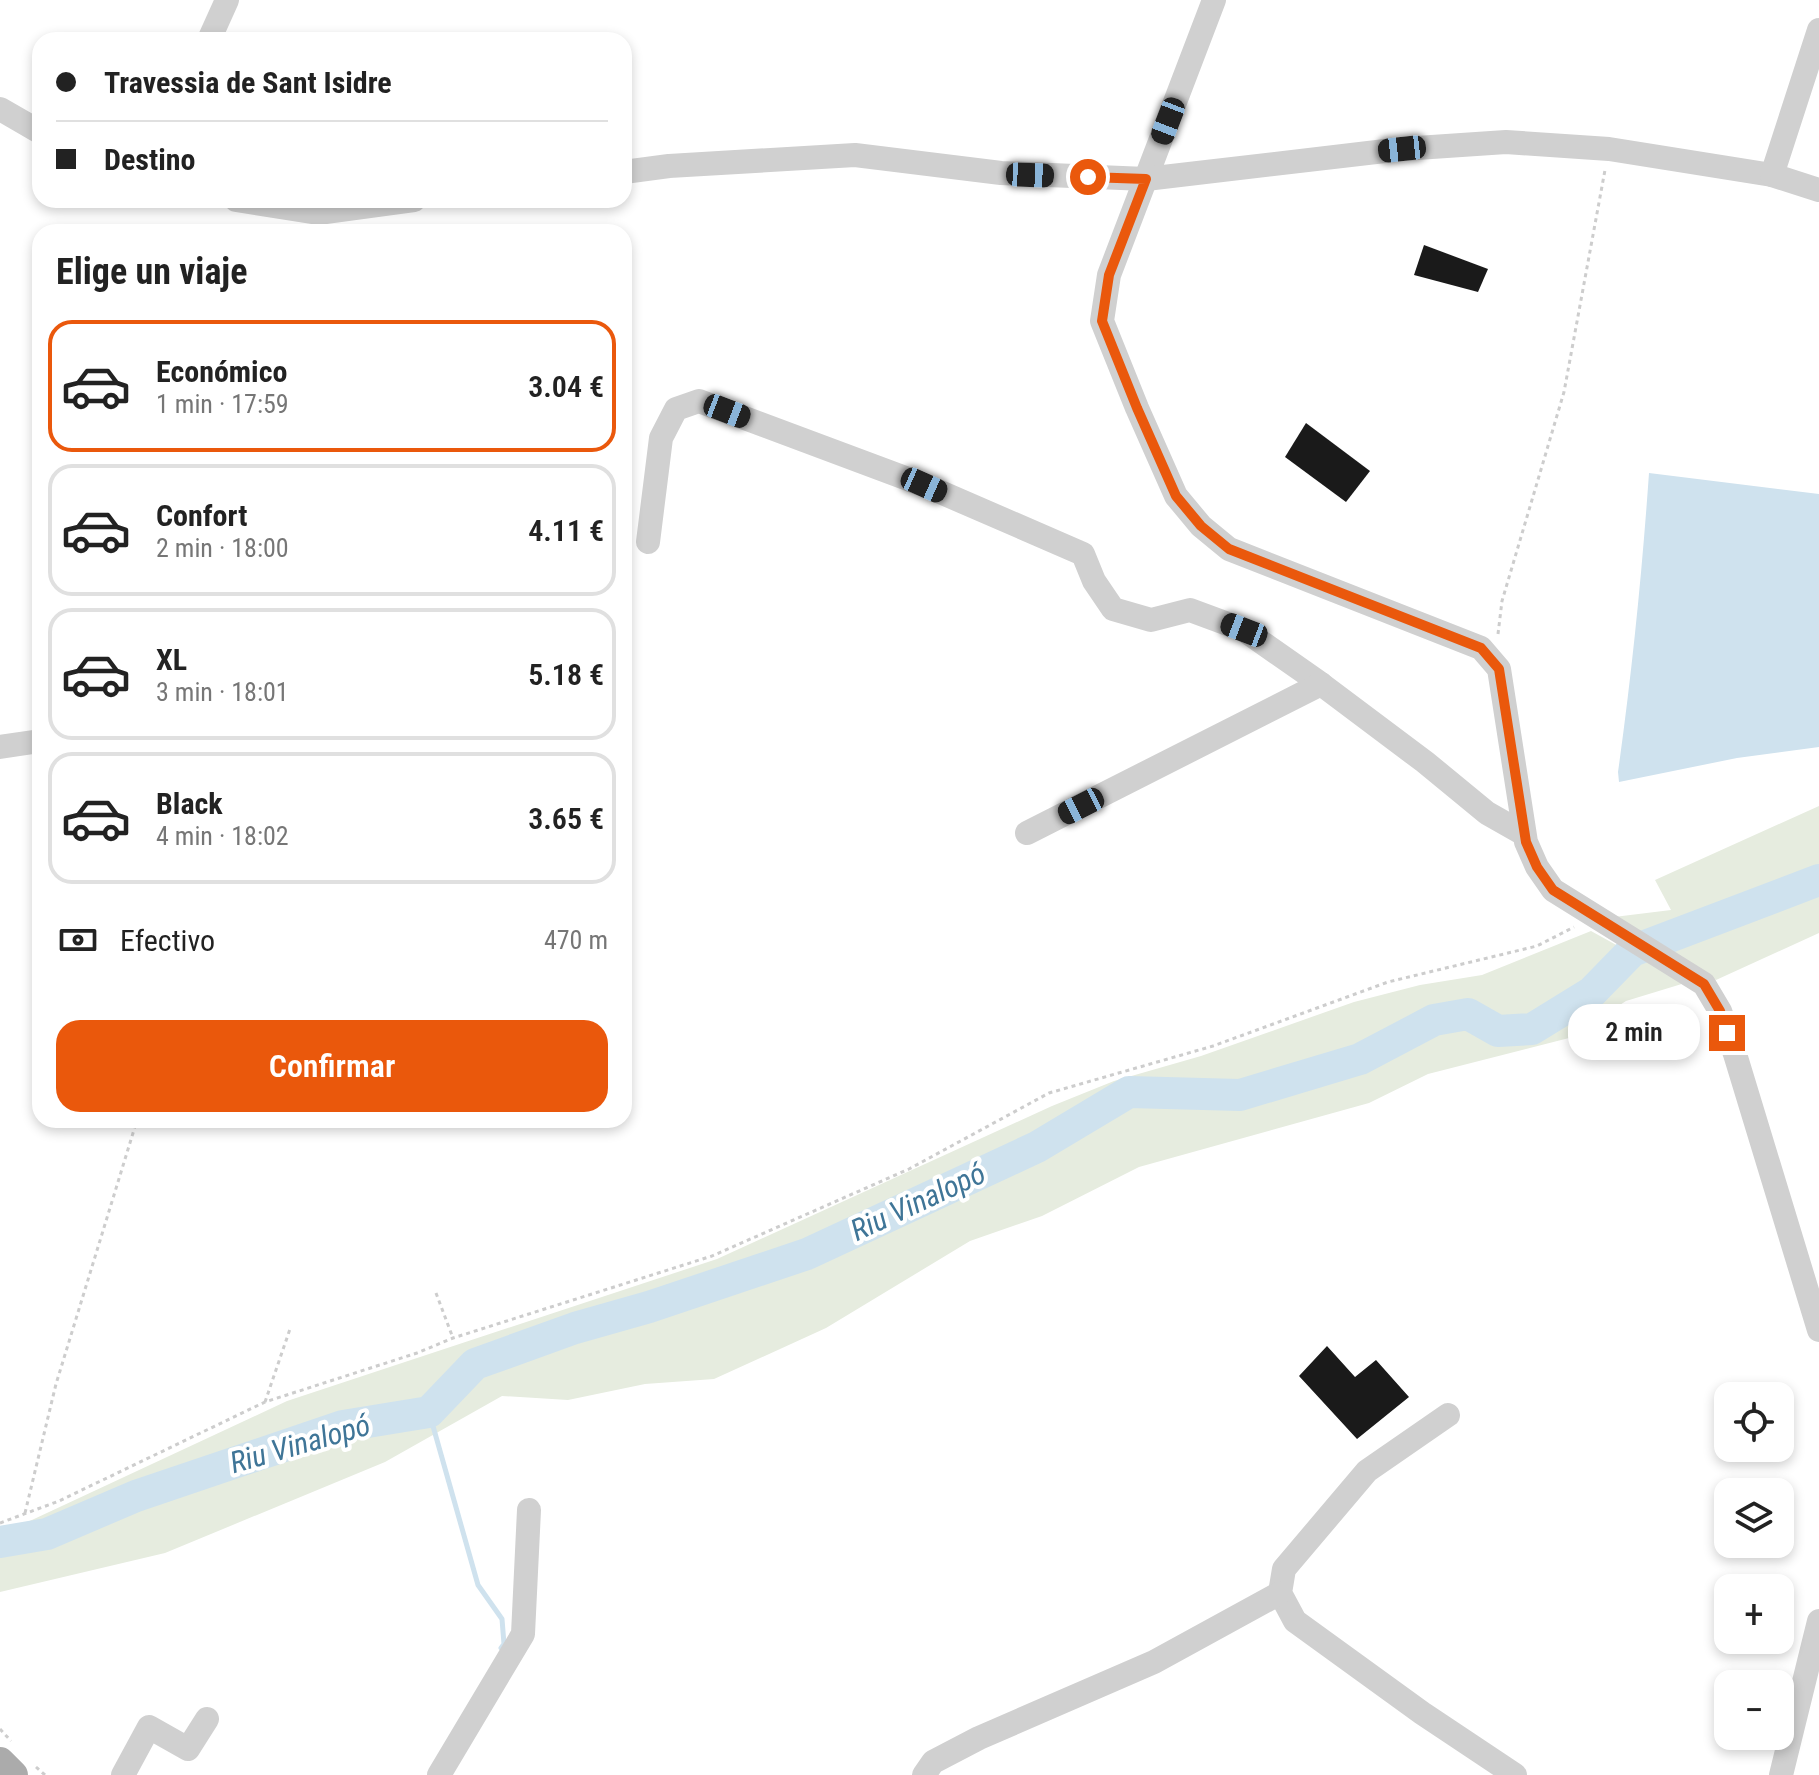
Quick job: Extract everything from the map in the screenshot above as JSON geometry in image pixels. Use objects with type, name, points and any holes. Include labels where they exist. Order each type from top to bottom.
[{"type":"main road","points":[[0,1762],[13,1775]]},
{"type":"street","points":[[213,32],[227,0]]},
{"type":"street","points":[[1214,0],[1109,275],[1102,321],[1176,496],[1201,526],[1229,549],[1481,648],[1499,669],[1524,834],[1537,867],[1553,890],[1704,984],[1720,1011],[1819,1330]]},
{"type":"street","points":[[1772,175],[1819,30]]},
{"type":"street","points":[[0,109],[32,127]]},
{"type":"street","points":[[632,171],[855,155],[1001,173],[1146,179],[1402,149],[1506,142],[1609,149],[1772,175],[1819,190]]},
{"type":"street","points":[[286,208],[318,213],[355,208]]},
{"type":"street","points":[[648,542],[661,438],[676,409],[699,401],[924,485],[1083,554],[1094,581],[1113,609],[1151,620],[1190,610],[1244,630],[1425,762],[1487,813],[1524,834]]},
{"type":"street","points":[[1027,833],[1321,684]]},
{"type":"street","points":[[0,747],[32,742]]},
{"type":"street","points":[[1448,1415],[1367,1471],[1284,1569],[1280,1593],[1295,1621],[1422,1713],[1515,1775]]},
{"type":"street","points":[[439,1775],[523,1634],[529,1510]]},
{"type":"street","points":[[924,1775],[933,1762],[979,1738],[1154,1662],[1280,1593]]},
{"type":"street","points":[[1781,1775],[1819,1621]]},
{"type":"street","points":[[123,1775],[149,1727],[188,1749],[207,1719]]},
{"type":"path","points":[[1499,669],[1498,631],[1502,601],[1564,392],[1609,149]]},
{"type":"path","points":[[0,1523],[59,1501],[265,1402],[417,1353],[453,1338],[712,1256],[909,1169],[1049,1093],[1213,1046],[1388,982],[1537,946],[1576,927],[1588,913]]},
{"type":"path","points":[[25,1513],[56,1384],[135,1128]]},
{"type":"path","points":[[436,1293],[453,1338]]},
{"type":"path","points":[[265,1402],[290,1329]]},
{"type":"shaded area","points":[[1819,806],[1819,933],[1716,980],[1614,917],[1671,910],[1655,880]]},
{"type":"shaded area","points":[[1591,931],[1685,983],[1626,1001],[1569,1038],[1428,1074],[1369,1103],[1139,1167],[1042,1216],[970,1241],[826,1328],[714,1379],[645,1384],[568,1400],[502,1396],[385,1462],[165,1553],[0,1592],[0,1529],[19,1526],[287,1401],[717,1259],[1052,1106],[1114,1081],[1201,1056],[1354,1002],[1420,985],[1482,975]]},
{"type":"water","points":[[1649,473],[1819,494],[1819,747],[1737,758],[1619,782]]},
{"type":"building","points":[[1424,245],[1488,269],[1478,292],[1414,275]]},
{"type":"building","points":[[1306,423],[1370,471],[1346,502],[1285,457]]},
{"type":"building","points":[[1327,1346],[1355,1377],[1376,1360],[1409,1397],[1357,1439],[1299,1376]]},
{"type":"waterway","name":"Riu Vinalopó","points":[[0,1542],[47,1534],[136,1496],[343,1426],[429,1412],[475,1364],[575,1328],[649,1307],[807,1254],[1037,1147],[1129,1092],[1240,1095],[1360,1059],[1434,1020],[1468,1014],[1498,1031],[1532,1029],[1592,992],[1632,951],[1819,880]]},
{"type":"waterway","points":[[429,1412],[478,1585],[502,1619],[504,1644],[501,1648]]},
{"type":"route","points":[[1088,177],[1146,179],[1109,275],[1102,321],[1176,496],[1201,526],[1229,549],[1481,648],[1499,669],[1526,842],[1537,867],[1553,890],[1704,984],[1720,1011],[1727,1033]]}]
